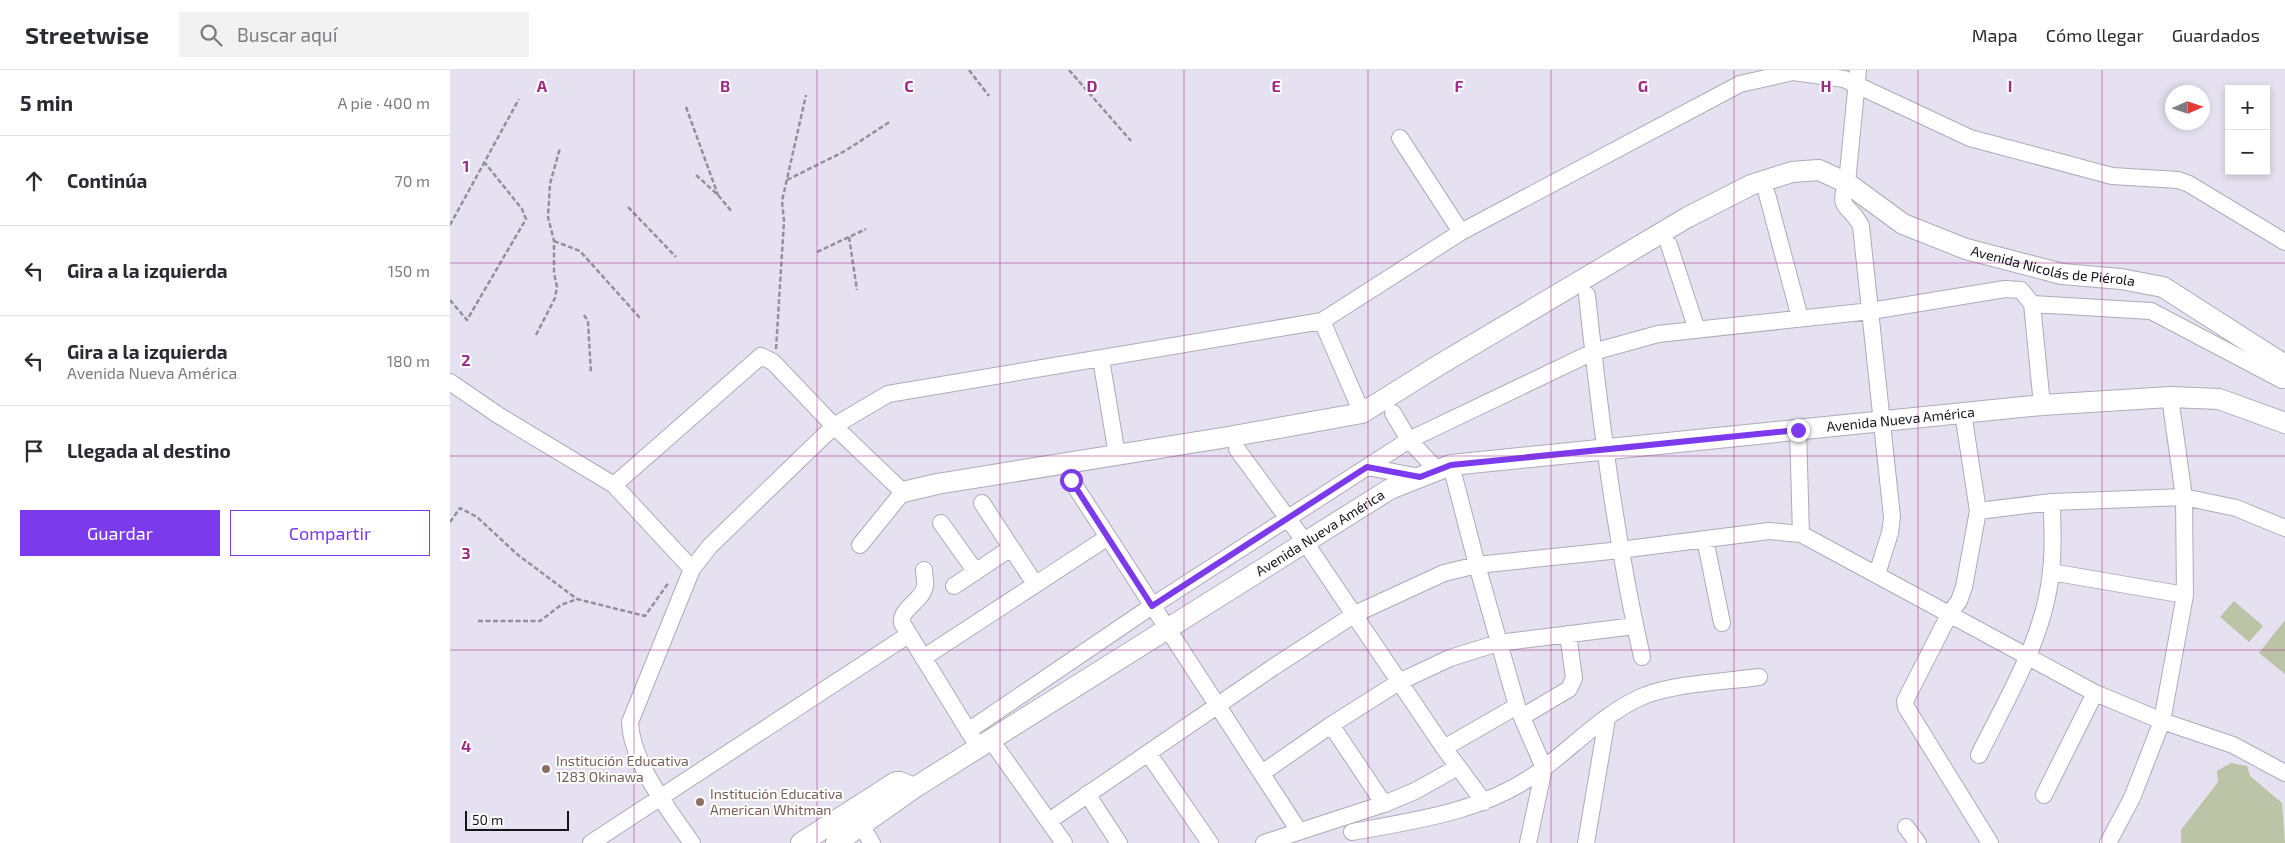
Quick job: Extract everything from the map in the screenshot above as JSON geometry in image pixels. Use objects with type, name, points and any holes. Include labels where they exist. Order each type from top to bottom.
[{"type":"street","points":[[692,843],[660,798],[634,748],[630,735],[630,722],[692,569],[710,546],[805,457],[834,426],[888,394],[1322,320],[1462,232],[1740,84],[1793,72],[1844,79],[1858,77],[1970,138],[2112,176],[2178,180],[2189,184],[2285,242]]},
{"type":"street","points":[[1858,77],[1847,183],[1842,200],[1843,206],[1857,218],[1861,226],[1892,516],[1890,532],[1877,574]]},
{"type":"street","points":[[1400,138],[1462,232]]},
{"type":"street","name":"Avenida Nicolás de Piérola","points":[[1362,413],[1688,217],[1751,185],[1792,172],[1819,170],[1847,183],[1903,224],[1966,249],[2062,274],[2121,279],[2163,287],[2283,372]]},
{"type":"street","points":[[1767,194],[1800,318]]},
{"type":"street","points":[[1669,245],[1697,330]]},
{"type":"street","points":[[968,731],[1152,606],[1409,440],[1593,352],[1658,334],[1871,310],[2005,289],[2022,290],[2032,304],[2042,405]]},
{"type":"street","points":[[1587,295],[1605,450],[1620,550],[1642,657]]},
{"type":"street","points":[[2032,304],[2137,309],[2151,312],[2283,372]]},
{"type":"street","points":[[860,546],[904,492],[937,484],[1362,413],[1322,320]]},
{"type":"street","points":[[614,486],[761,356],[773,362],[834,426],[904,492]]},
{"type":"street","points":[[1101,359],[1117,455]]},
{"type":"street","points":[[450,382],[498,415],[614,486],[692,569]]},
{"type":"street","points":[[2108,843],[2132,798],[2162,721],[2185,595],[2184,497],[2170,397]]},
{"type":"street","name":"Avenida Nueva América","points":[[862,827],[896,782],[914,788],[1390,488],[1436,471],[1605,450],[1882,421],[2042,405],[2170,397],[2219,399],[2285,423]]},
{"type":"street","points":[[1394,413],[1409,440],[1436,471],[1477,565],[1498,643],[1520,711],[1544,768],[1528,843]]},
{"type":"street","points":[[1964,413],[1978,511],[1964,588],[1959,601],[1950,613],[1908,694],[1906,708],[1990,843]]},
{"type":"street","points":[[1798,430],[1801,534]]},
{"type":"street","points":[[1237,449],[1305,542],[1444,748],[1484,802]]},
{"type":"street","points":[[1367,467],[1436,471]]},
{"type":"street","points":[[1071,480],[1299,830]]},
{"type":"street","points":[[1978,511],[2052,502],[2184,497],[2236,508],[2285,528]]},
{"type":"street","points":[[1979,755],[2028,656],[2044,610],[2051,572],[2052,502]]},
{"type":"street","points":[[982,503],[1035,584]]},
{"type":"street","points":[[941,523],[976,572]]},
{"type":"street","points":[[1049,821],[1217,705],[1355,614],[1432,577],[1477,565],[1620,550],[1769,531],[1801,534],[1950,613],[2096,694],[2162,721],[2233,745],[2285,773]]},
{"type":"street","points":[[923,658],[1108,537]]},
{"type":"street","points":[[1705,538],[1722,623]]},
{"type":"street","points":[[954,586],[1011,548]]},
{"type":"street","points":[[924,570],[926,585],[921,597],[902,618],[902,623],[968,731],[985,744],[1049,821],[1064,843]]},
{"type":"street","points":[[2051,572],[2185,595]]},
{"type":"street","points":[[1262,773],[1331,725],[1399,682],[1450,658],[1498,643],[1635,626]]},
{"type":"street","points":[[1444,748],[1569,689],[1574,678],[1568,634]]},
{"type":"street","points":[[591,843],[902,639]]},
{"type":"street","points":[[1352,832],[1456,812],[1484,802],[1544,768],[1578,738],[1634,701],[1662,690],[1759,676]]},
{"type":"street","points":[[2044,795],[2096,694]]},
{"type":"street","points":[[1586,843],[1607,719]]},
{"type":"street","points":[[1331,725],[1384,804]]},
{"type":"street","points":[[1148,753],[1210,843]]},
{"type":"street","points":[[1264,843],[1299,830],[1384,804],[1415,791],[1458,767]]},
{"type":"street","points":[[1087,794],[1119,843]]},
{"type":"street","points":[[801,843],[862,827]]},
{"type":"street","points":[[836,843],[862,827]]},
{"type":"street","points":[[1906,828],[1918,843]]},
{"type":"path","points":[[970,70],[989,96]]},
{"type":"path","points":[[1069,70],[1131,141]]},
{"type":"path","points":[[773,362],[776,353],[784,221],[782,201],[806,95]]},
{"type":"path","points":[[450,225],[519,99]]},
{"type":"path","points":[[686,107],[718,195]]},
{"type":"path","points":[[787,180],[845,151],[891,121]]},
{"type":"path","points":[[536,335],[555,298],[557,287],[554,273],[554,241],[548,217],[550,184],[560,148]]},
{"type":"path","points":[[450,300],[468,320],[526,219],[522,209],[485,163]]},
{"type":"path","points":[[696,174],[718,195],[732,212]]},
{"type":"path","points":[[628,207],[676,257]]},
{"type":"path","points":[[817,252],[866,230]]},
{"type":"path","points":[[849,237],[857,290]]},
{"type":"path","points":[[554,241],[580,252],[640,318]]},
{"type":"path","points":[[584,315],[588,320],[591,373]]},
{"type":"path","points":[[450,522],[460,508],[477,517],[518,555],[577,600],[645,616],[669,582]]},
{"type":"path","points":[[478,621],[540,621],[561,605],[577,600]]},
{"type":"green space","points":[[2234,601],[2263,626],[2249,642],[2220,617]]},
{"type":"green space","points":[[2285,620],[2285,674],[2259,653]]},
{"type":"green space","points":[[2231,763],[2247,766],[2250,776],[2282,803],[2285,843],[2181,843],[2181,830],[2218,782],[2217,771]]},
{"type":"place","name":"Institución Educativa 1283 Okinawa","points":[[546,769]]},
{"type":"place","name":"Institución Educativa American Whitman","points":[[700,802]]},
{"type":"route","points":[[1071,480],[1152,606],[1367,467],[1420,477],[1451,465],[1798,430]]}]
